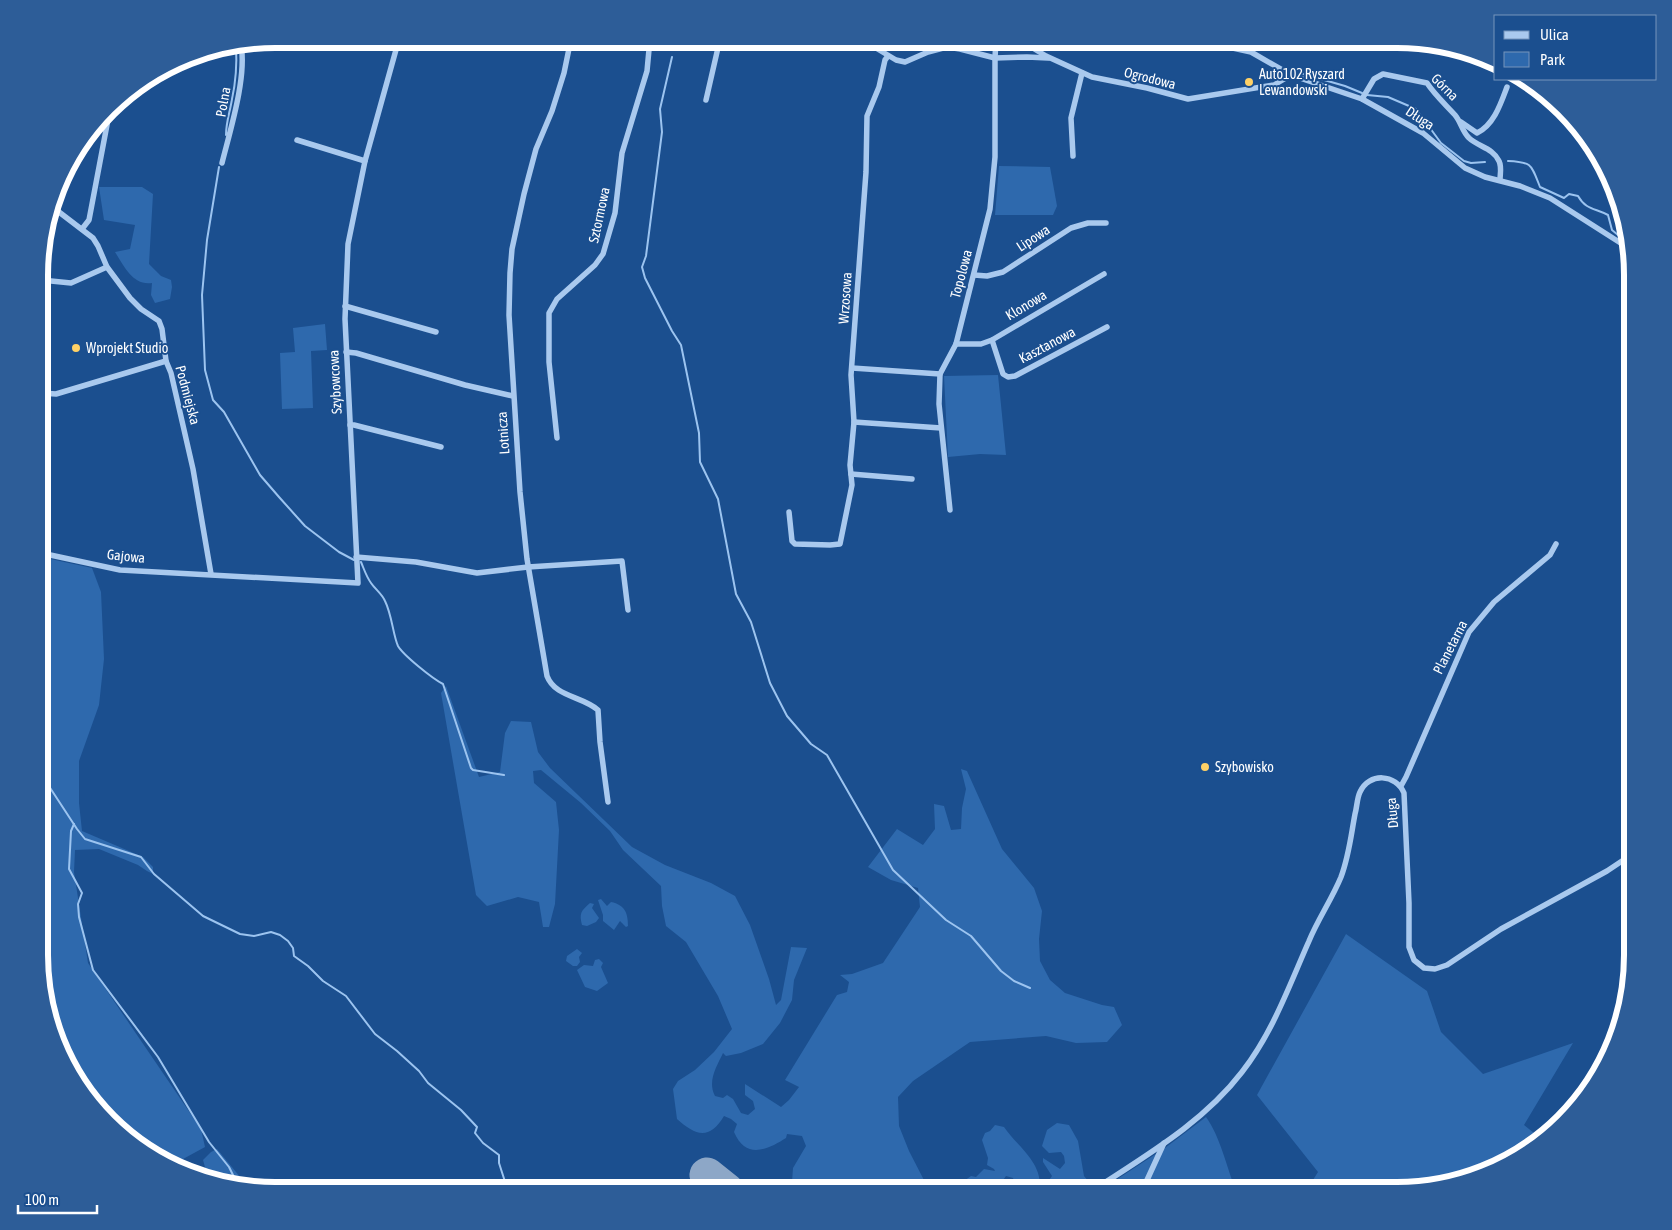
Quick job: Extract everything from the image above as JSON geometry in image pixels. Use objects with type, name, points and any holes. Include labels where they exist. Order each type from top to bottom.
[{"type":"street","name":"Szybowcowa","points":[[211,574],[358,583],[346,352],[345,306],[348,244],[365,161],[396,48]]},
{"type":"street","name":"Lotnicza","points":[[569,48],[564,73],[552,111],[536,149],[512,250],[509,315],[513,396],[528,566],[544,663],[550,683],[556,689],[592,704],[598,710],[608,802]]},
{"type":"street","name":"Sztormowa","points":[[557,438],[550,362],[549,313],[557,299],[594,265],[603,254],[615,213],[622,153],[647,71],[649,48]]},
{"type":"street","points":[[706,100],[718,48]]},
{"type":"street","points":[[877,48],[888,56],[905,62],[943,48]]},
{"type":"street","points":[[954,48],[995,58],[1052,58]]},
{"type":"street","name":"Topolowa","points":[[950,510],[940,428],[940,374],[956,344],[990,209],[994,169],[996,48]]},
{"type":"street","name":"Ogrodowa","points":[[1034,48],[1092,77],[1147,88],[1188,99],[1274,85],[1291,76]]},
{"type":"street","name":"Długa","points":[[1233,48],[1251,52],[1291,76],[1363,97],[1423,134],[1465,168],[1550,198],[1623,244]]},
{"type":"street","name":"Polna","points":[[222,163],[240,82],[242,50]]},
{"type":"street","name":"Wrzosowa","points":[[789,512],[792,541],[795,544],[840,544],[851,496],[854,422],[851,374],[865,181],[867,116],[880,87],[885,60],[888,56]]},
{"type":"street","points":[[1072,156],[1071,118],[1082,73]]},
{"type":"street","name":"Górna","points":[[1363,97],[1374,79],[1383,74],[1424,81],[1459,121],[1477,133],[1492,118],[1507,87]]},
{"type":"street","points":[[82,229],[89,220],[108,121]]},
{"type":"street","name":"Górna","points":[[1459,121],[1471,140],[1490,150],[1499,159],[1501,164],[1500,180]]},
{"type":"street","points":[[297,140],[365,161]]},
{"type":"street","name":"Podmiejska","points":[[57,209],[93,238],[107,267],[130,298],[140,309],[159,322],[162,329],[166,361],[171,373],[194,469],[211,574]]},
{"type":"street","name":"Lipowa","points":[[974,275],[987,276],[1004,272],[1071,228],[1088,222],[1106,223]]},
{"type":"street","points":[[48,281],[71,283],[107,267]]},
{"type":"street","name":"Klonowa","points":[[956,344],[981,344],[992,340],[1104,274]]},
{"type":"street","points":[[345,306],[436,332]]},
{"type":"street","name":"Kasztanowa","points":[[992,340],[1003,374],[1008,377],[1015,376],[1107,327]]},
{"type":"street","points":[[346,352],[356,353],[513,396]]},
{"type":"street","points":[[48,393],[56,394],[166,361]]},
{"type":"street","points":[[852,368],[940,374]]},
{"type":"street","points":[[854,422],[940,428]]},
{"type":"street","points":[[350,425],[441,446]]},
{"type":"street","points":[[851,474],[912,479]]},
{"type":"street","name":"Planetarna","points":[[1401,786],[1469,632],[1494,602],[1550,555],[1556,544]]},
{"type":"street","name":"Gajowa","points":[[48,555],[120,570],[211,574]]},
{"type":"street","points":[[356,557],[416,562],[477,573],[528,566],[622,561],[628,610]]},
{"type":"street","name":"Długa","points":[[1164,1143],[1205,1111],[1243,1071],[1261,1044],[1282,1006],[1314,929],[1341,876],[1350,845],[1360,792],[1369,782],[1377,778],[1392,779],[1401,786],[1406,802],[1409,947],[1418,965],[1429,969],[1447,965],[1501,929],[1608,871],[1624,860]]},
{"type":"street","points":[[1106,1182],[1164,1143]]},
{"type":"street","points":[[1146,1182],[1164,1143]]},
{"type":"green space","points":[[999,166],[1050,167],[1057,206],[1053,215],[995,215]]},
{"type":"green space","points":[[99,187],[142,187],[153,194],[149,264],[161,276],[171,280],[170,299],[155,303],[151,295],[152,283],[145,283],[134,278],[115,252],[130,249],[135,225],[104,220]]},
{"type":"green space","points":[[325,324],[327,350],[311,351],[313,408],[282,409],[280,353],[295,352],[293,328]]},
{"type":"green space","points":[[998,375],[1006,455],[980,454],[948,457],[944,376]]},
{"type":"green space","points":[[48,559],[92,568],[101,592],[104,659],[99,705],[79,761],[79,803],[82,831],[143,857],[153,867],[153,874],[138,865],[99,849],[75,850],[74,872],[88,963],[201,1129],[205,1147],[179,1161],[136,1136],[114,1116],[86,1082],[71,1056],[55,1014],[48,970]]},
{"type":"green space","points":[[446,686],[479,777],[500,772],[505,733],[511,721],[531,722],[538,752],[550,768],[632,847],[665,865],[711,883],[735,896],[750,925],[776,1005],[781,1000],[791,947],[807,948],[794,980],[792,1000],[780,1023],[763,1044],[741,1053],[726,1056],[723,1053],[716,1068],[712,1079],[715,1096],[723,1098],[727,1095],[733,1099],[741,1113],[748,1115],[755,1109],[753,1101],[745,1095],[745,1084],[781,1107],[789,1100],[799,1087],[785,1080],[837,995],[847,992],[849,982],[840,975],[852,974],[883,963],[920,907],[918,888],[891,880],[868,867],[897,829],[923,845],[935,829],[934,804],[944,806],[951,830],[961,829],[962,808],[966,789],[961,769],[967,771],[1002,849],[1034,888],[1042,911],[1039,939],[1040,961],[1050,980],[1065,993],[1114,1007],[1122,1025],[1107,1042],[1076,1043],[1046,1036],[970,1042],[913,1081],[898,1097],[899,1126],[925,1182],[792,1182],[793,1168],[806,1146],[802,1136],[787,1134],[786,1138],[772,1146],[757,1150],[745,1146],[739,1141],[734,1132],[737,1124],[724,1116],[713,1129],[702,1133],[690,1129],[677,1119],[673,1089],[678,1081],[695,1070],[714,1052],[732,1029],[718,996],[686,942],[666,926],[661,886],[623,850],[610,831],[581,803],[541,770],[533,771],[534,783],[556,802],[559,830],[555,904],[549,927],[543,927],[539,902],[518,897],[487,906],[476,895],[441,693]]},
{"type":"green space","points":[[601,899],[607,906],[611,902],[623,907],[628,926],[626,927],[620,921],[614,930],[603,921],[598,900]]},
{"type":"green space","points":[[590,903],[594,904],[592,908],[599,918],[596,922],[587,926],[582,925],[582,912]]},
{"type":"green space","points":[[1346,934],[1427,991],[1441,1032],[1483,1074],[1573,1043],[1524,1125],[1537,1135],[1511,1152],[1484,1165],[1456,1175],[1427,1181],[1312,1182],[1318,1172],[1257,1095]]},
{"type":"green space","points":[[577,949],[582,953],[579,957],[580,962],[577,966],[573,966],[566,961],[567,956]]},
{"type":"green space","points":[[599,959],[603,963],[601,967],[608,983],[597,991],[585,987],[577,970],[584,965],[593,966],[595,960]]},
{"type":"green space","points":[[1206,1117],[1219,1143],[1233,1182],[1113,1182],[1165,1148]]},
{"type":"green space","points":[[1057,1123],[1069,1125],[1078,1141],[1084,1176],[1089,1182],[1048,1182],[1052,1176],[1043,1162],[1043,1158],[1060,1169],[1065,1163],[1061,1152],[1049,1153],[1042,1146],[1047,1130]]},
{"type":"green space","points":[[995,1125],[1004,1127],[1027,1154],[1037,1169],[1039,1182],[1014,1182],[1013,1178],[1006,1176],[1002,1182],[964,1182],[971,1176],[976,1177],[984,1169],[995,1171],[987,1165],[988,1158],[982,1140],[985,1133],[990,1131]]},
{"type":"green space","points":[[217,1149],[243,1181],[206,1172],[203,1160]]},
{"type":"waterway","points":[[226,135],[235,79],[236,51]]},
{"type":"waterway","points":[[672,57],[660,109],[662,132],[646,256],[642,267],[645,278],[681,345],[699,433],[700,462],[718,499],[736,594],[751,622],[770,683],[787,716],[811,744],[827,755],[893,870],[946,920],[971,936],[1001,971],[1014,981],[1030,988]]},
{"type":"waterway","points":[[1300,73],[1362,93]]},
{"type":"waterway","points":[[1367,95],[1388,97],[1416,109],[1441,143],[1464,161],[1471,163],[1485,162]]},
{"type":"waterway","points":[[1508,161],[1522,162],[1530,166],[1535,173],[1540,187],[1564,198],[1569,194],[1578,196],[1584,204],[1608,215],[1612,230],[1621,235]]},
{"type":"waterway","points":[[219,167],[207,240],[202,295],[205,370],[213,400],[224,412],[260,475],[279,497],[305,526],[339,552],[354,560]]},
{"type":"waterway","points":[[361,562],[369,580],[385,601],[398,646],[432,677],[443,684],[471,768],[473,770],[504,775]]},
{"type":"waterway","points":[[48,785],[85,839],[141,857],[154,874],[203,916],[240,934],[254,936],[271,932],[280,935],[288,941],[293,948],[294,956],[308,966],[323,981],[346,996],[375,1034],[419,1071],[428,1083],[461,1110],[477,1127],[475,1133],[483,1143],[499,1155],[499,1163],[505,1182]]},
{"type":"waterway","points":[[74,824],[71,831],[69,869],[82,893],[78,904],[79,917],[93,970],[158,1057],[209,1142],[229,1167],[235,1179]]},
{"type":"runway","points":[[707,1175],[716,1182]]},
{"type":"place","name":"Auto102 Ryszard Lewandowski","points":[[1249,82]]},
{"type":"place","name":"Wprojekt Studio","points":[[76,348]]},
{"type":"place","name":"Szybowisko","points":[[1205,767]]}]
